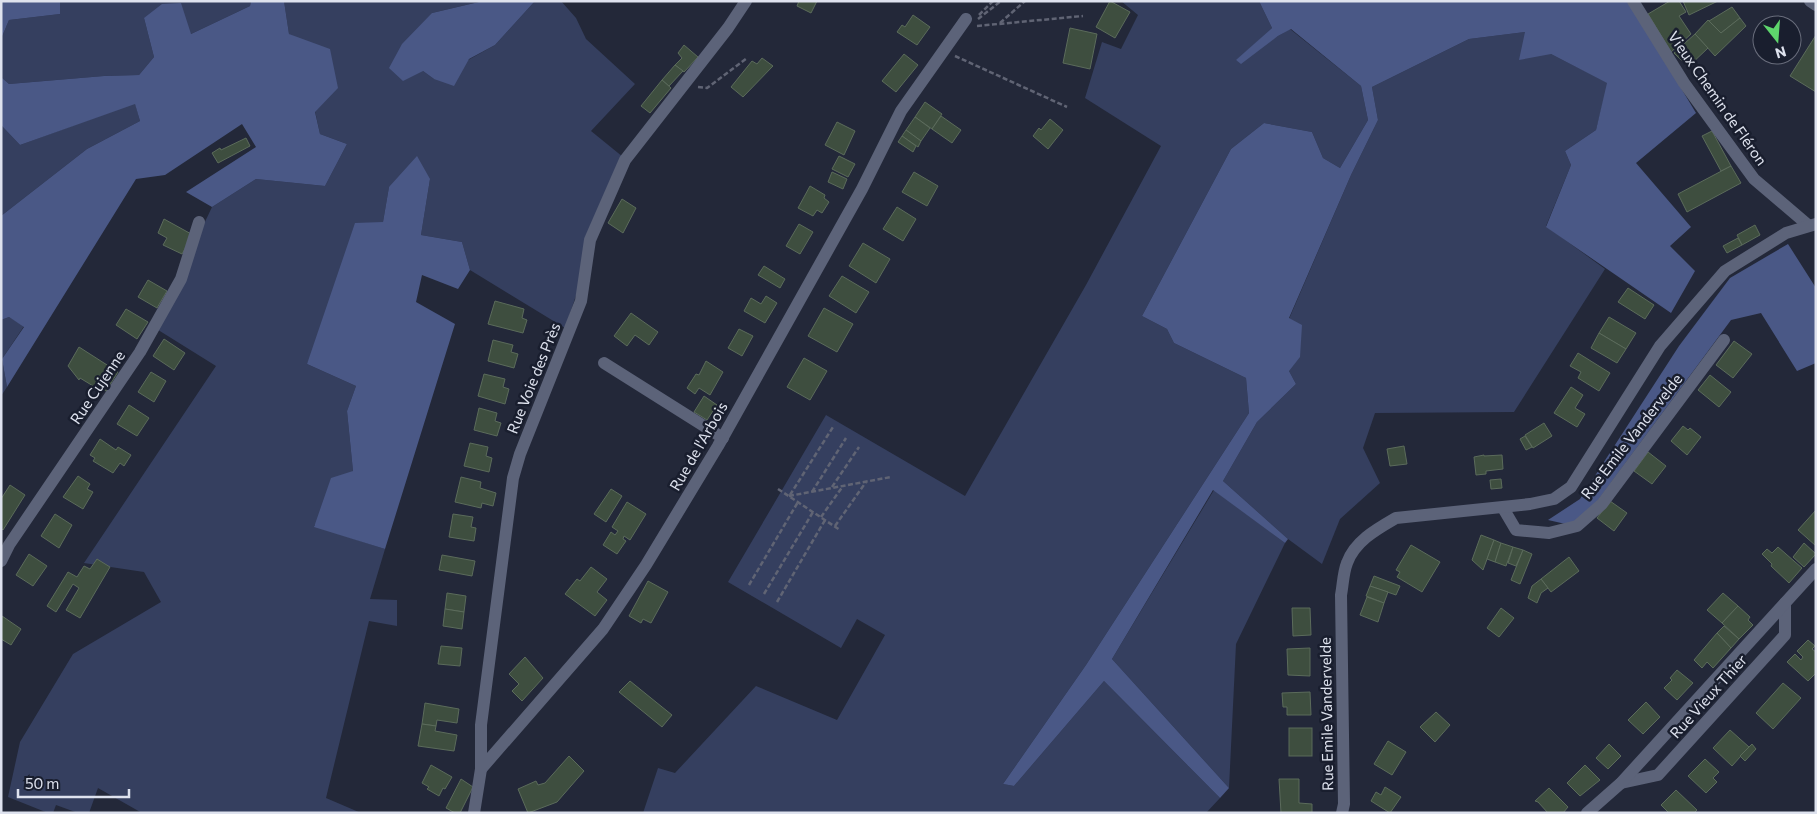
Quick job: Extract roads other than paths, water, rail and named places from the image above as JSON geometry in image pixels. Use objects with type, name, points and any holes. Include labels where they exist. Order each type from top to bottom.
[{"type":"street","name":"Rue Voie des Près","points":[[474,813],[481,769],[482,725],[513,478],[520,454],[581,301],[590,240],[625,160],[728,28],[746,1]]},
{"type":"street","name":"Vieux Chemin de Fléron","points":[[1633,1],[1684,83],[1754,179],[1812,224]]},
{"type":"street","points":[[1810,1],[1816,5]]},
{"type":"street","name":"Rue de l'Arbois","points":[[481,769],[603,629],[646,565],[723,438],[862,188],[901,111],[942,51],[966,22]]},
{"type":"street","name":"Rue Cujenne","points":[[1,561],[140,352],[180,279],[199,222]]},
{"type":"street","points":[[1503,508],[1554,499],[1571,487],[1660,346],[1725,271],[1786,233],[1812,224]]},
{"type":"street","name":"Rue Emile Vandervelde","points":[[1342,813],[1344,804],[1341,595],[1347,563],[1359,544],[1377,528],[1396,518],[1503,508],[1516,530],[1549,533],[1577,526],[1602,504],[1724,340]]},
{"type":"street","points":[[604,363],[723,438]]},
{"type":"street","name":"Rue Vieux Thier","points":[[1587,813],[1621,783],[1816,569]]},
{"type":"street","name":"Rue Vieux Thier","points":[[1621,783],[1658,775],[1785,635],[1784,603]]}]
